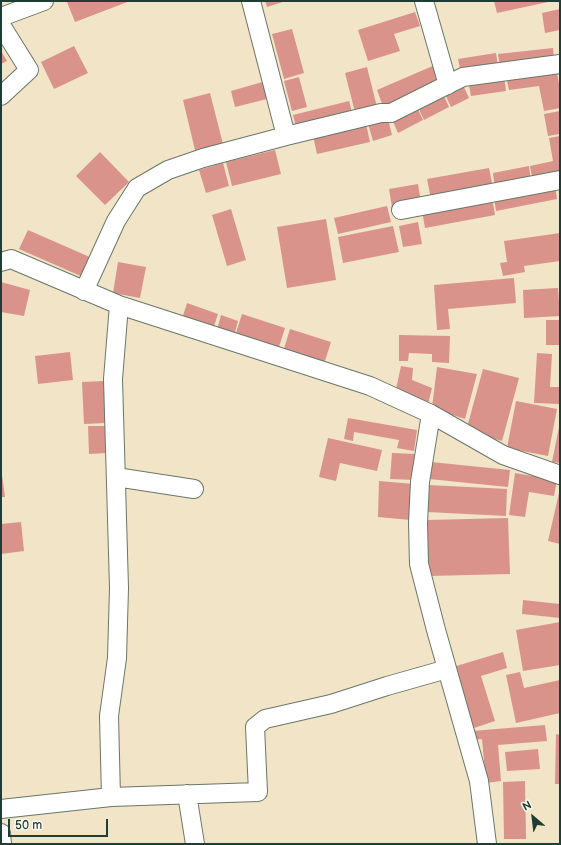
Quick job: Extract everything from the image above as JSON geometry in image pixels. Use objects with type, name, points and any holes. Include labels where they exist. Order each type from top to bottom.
[{"type":"street","points":[[1,17],[44,1]]},
{"type":"street","points":[[251,1],[286,136]]},
{"type":"street","points":[[424,1],[448,85]]},
{"type":"street","points":[[1,25],[29,70],[1,96]]},
{"type":"street","points":[[84,291],[116,221],[137,188],[168,170],[203,158],[286,136],[381,113],[391,113],[464,77],[560,65]]},
{"type":"street","points":[[401,210],[560,180]]},
{"type":"street","points":[[1,262],[11,260],[119,305],[370,386],[431,414],[503,455],[560,475]]},
{"type":"street","points":[[110,797],[109,716],[117,658],[119,588],[113,379],[119,305]]},
{"type":"street","points":[[431,414],[420,482],[418,523],[419,564],[479,781],[487,844]]},
{"type":"street","points":[[116,477],[194,490]]},
{"type":"street","points":[[1,809],[110,797],[258,792],[256,728],[265,719],[331,704],[447,669]]},
{"type":"street","points":[[187,794],[195,844]]},
{"type":"street","points":[[1,833],[2,844]]},
{"type":"building","points":[[130,1],[75,22],[67,2]]},
{"type":"building","points":[[265,1],[286,1],[267,7]]},
{"type":"building","points":[[494,1],[548,1],[548,2],[497,13]]},
{"type":"building","points":[[560,9],[560,30],[545,33],[542,13]]},
{"type":"building","points":[[415,12],[420,26],[394,34],[400,51],[368,61],[358,30]]},
{"type":"building","points":[[292,29],[304,73],[284,79],[272,34]]},
{"type":"building","points":[[74,46],[88,73],[54,89],[41,62]]},
{"type":"building","points":[[553,48],[554,61],[500,67],[498,54]]},
{"type":"building","points":[[1,51],[7,61],[1,64]]},
{"type":"building","points":[[496,53],[498,67],[461,73],[458,59]]},
{"type":"building","points":[[435,65],[443,83],[384,109],[377,90]]},
{"type":"building","points":[[367,67],[378,111],[356,116],[345,73]]},
{"type":"building","points":[[556,68],[560,89],[560,108],[544,111],[539,86],[509,90],[506,76]]},
{"type":"building","points":[[504,76],[506,91],[471,96],[468,80]]},
{"type":"building","points":[[299,77],[307,107],[292,111],[284,81]]},
{"type":"building","points":[[266,81],[271,98],[235,107],[231,91]]},
{"type":"building","points":[[462,83],[469,98],[451,107],[444,92]]},
{"type":"building","points":[[442,92],[449,107],[424,120],[417,105]]},
{"type":"building","points":[[210,93],[223,144],[195,150],[183,100]]},
{"type":"building","points":[[349,101],[353,116],[297,130],[293,115]]},
{"type":"building","points":[[416,105],[423,120],[398,133],[391,117]]},
{"type":"building","points":[[560,111],[560,134],[548,136],[544,114]]},
{"type":"building","points":[[388,119],[392,135],[373,141],[368,124]]},
{"type":"building","points":[[366,124],[370,142],[317,154],[313,136]]},
{"type":"building","points":[[560,136],[560,176],[533,182],[530,166],[553,161],[549,138]]},
{"type":"building","points":[[275,150],[281,174],[232,186],[226,162]]},
{"type":"building","points":[[100,152],[129,182],[105,205],[76,176]]},
{"type":"building","points":[[223,163],[229,186],[206,193],[199,170]]},
{"type":"building","points":[[529,166],[531,181],[495,188],[493,173]]},
{"type":"building","points":[[489,168],[493,188],[431,199],[427,179]]},
{"type":"building","points":[[418,184],[421,202],[392,207],[389,189]]},
{"type":"building","points":[[555,186],[557,199],[496,211],[494,197]]},
{"type":"building","points":[[492,198],[495,215],[425,228],[422,211]]},
{"type":"building","points":[[387,206],[391,222],[338,234],[334,218]]},
{"type":"building","points":[[231,209],[246,260],[227,266],[212,215]]},
{"type":"building","points":[[326,219],[336,280],[287,288],[277,227]]},
{"type":"building","points":[[418,222],[422,244],[403,247],[399,226]]},
{"type":"building","points":[[393,226],[399,252],[343,263],[338,237]]},
{"type":"building","points":[[28,230],[92,258],[83,277],[19,249]]},
{"type":"building","points":[[560,233],[560,261],[524,266],[525,272],[503,276],[500,263],[507,262],[504,241]]},
{"type":"building","points":[[118,262],[146,267],[140,298],[113,293]]},
{"type":"building","points":[[514,278],[516,303],[448,309],[450,329],[437,330],[434,285]]},
{"type":"building","points":[[1,282],[30,290],[24,316],[1,312]]},
{"type":"building","points":[[558,288],[560,316],[524,318],[523,290]]},
{"type":"building","points":[[187,303],[218,314],[213,329],[182,319]]},
{"type":"building","points":[[242,314],[285,328],[278,350],[235,336]]},
{"type":"building","points":[[221,315],[238,321],[234,336],[217,330]]},
{"type":"building","points":[[546,320],[560,320],[560,345],[546,345]]},
{"type":"building","points":[[290,329],[331,342],[324,364],[283,352]]},
{"type":"building","points":[[399,335],[450,336],[449,363],[432,362],[432,354],[409,353],[408,361],[399,361]]},
{"type":"building","points":[[70,352],[73,380],[38,384],[35,356]]},
{"type":"building","points":[[537,353],[552,354],[550,387],[560,387],[560,404],[534,403]]},
{"type":"building","points":[[401,366],[413,368],[412,380],[432,388],[428,404],[396,389]]},
{"type":"building","points":[[437,367],[477,374],[465,419],[432,408]]},
{"type":"building","points":[[483,369],[519,378],[502,441],[466,431]]},
{"type":"building","points":[[104,381],[105,423],[84,424],[82,382]]},
{"type":"building","points":[[516,401],[557,409],[548,456],[507,448]]},
{"type":"building","points":[[348,418],[417,430],[414,451],[397,448],[399,440],[354,432],[353,441],[344,439]]},
{"type":"building","points":[[88,426],[105,426],[107,453],[89,454]]},
{"type":"building","points":[[560,427],[560,463],[552,462]]},
{"type":"building","points":[[328,438],[382,450],[377,471],[340,463],[336,481],[319,477]]},
{"type":"building","points":[[392,453],[417,454],[416,480],[390,479]]},
{"type":"building","points":[[431,462],[510,470],[508,487],[429,479]]},
{"type":"building","points":[[515,473],[557,480],[554,496],[529,492],[525,517],[509,515]]},
{"type":"building","points":[[2,475],[5,497],[1,497]]},
{"type":"building","points":[[379,481],[414,484],[411,520],[378,517]]},
{"type":"building","points":[[428,485],[507,489],[506,516],[427,512]]},
{"type":"building","points":[[560,493],[560,544],[548,541]]},
{"type":"building","points":[[508,518],[510,574],[428,576],[427,520]]},
{"type":"building","points":[[21,522],[24,551],[1,554],[1,524]]},
{"type":"building","points":[[523,600],[560,604],[560,618],[522,614]]},
{"type":"building","points":[[560,622],[560,665],[523,671],[516,630]]},
{"type":"building","points":[[503,652],[507,668],[481,676],[495,721],[471,729],[453,667]]},
{"type":"building","points":[[520,672],[524,688],[560,680],[560,713],[516,723],[506,675]]},
{"type":"building","points":[[545,725],[547,741],[498,745],[501,781],[486,783],[482,739],[473,740],[472,731]]},
{"type":"building","points":[[556,734],[560,735],[560,784],[555,784]]},
{"type":"building","points":[[538,749],[540,769],[507,771],[505,752]]},
{"type":"building","points":[[525,781],[526,839],[504,839],[503,782]]}]
